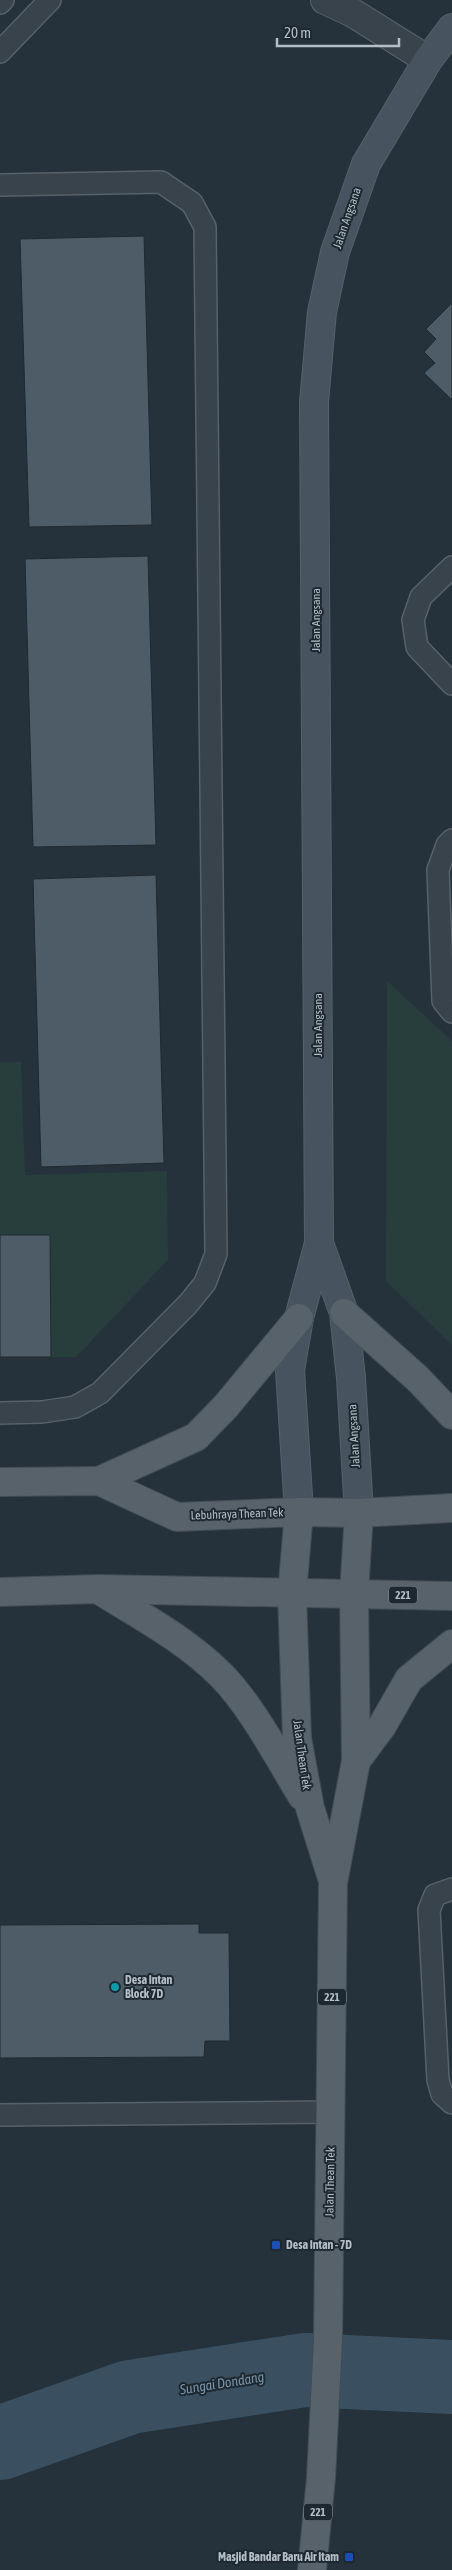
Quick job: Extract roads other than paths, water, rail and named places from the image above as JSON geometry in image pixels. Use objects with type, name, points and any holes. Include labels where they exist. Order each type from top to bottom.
[{"type":"main road","name":"Jalan Angsana","points":[[299,1512],[290,1370],[299,1318],[319,1243],[314,402],[322,312],[335,252],[366,164],[428,60],[452,28]]},
{"type":"main road","name":"Jalan Angsana","points":[[319,1243],[344,1312],[359,1513]]},
{"type":"main road","points":[[344,1312],[418,1379],[452,1416]]},
{"type":"main road","points":[[99,1481],[196,1437],[226,1406],[299,1318]]},
{"type":"main road","name":"Lebuhraya Thean Tek","points":[[0,1482],[99,1481],[177,1516],[299,1512],[359,1513],[452,1508]]},
{"type":"main road","name":"Jalan Thean Tek","points":[[299,1512],[292,1594],[297,1738],[310,1808],[334,1883]]},
{"type":"main road","name":"Jalan Thean Tek","points":[[312,2570],[323,2455],[328,2340],[334,1883],[356,1761],[354,1594],[359,1513]]},
{"type":"main road","points":[[0,1592],[98,1589],[292,1594]]},
{"type":"main road","points":[[98,1589],[175,1637],[222,1676],[254,1718],[310,1808]]},
{"type":"main road","name":"221","points":[[292,1594],[452,1596]]},
{"type":"main road","points":[[356,1761],[382,1726],[409,1680],[452,1644]]},
{"type":"street","points":[[325,0],[353,14],[428,60]]},
{"type":"lane","points":[[0,52],[50,0]]},
{"type":"lane","points":[[0,185],[161,182],[192,203],[205,228],[216,1254],[206,1283],[100,1393],[75,1407],[42,1412],[0,1413]]},
{"type":"lane","points":[[452,567],[421,598],[413,620],[417,647],[452,684]]},
{"type":"lane","points":[[452,840],[447,845],[438,870],[443,1000],[452,1012]]},
{"type":"lane","points":[[452,1889],[435,1895],[429,1910],[438,2080],[442,2094],[452,2103]]},
{"type":"lane","points":[[0,2115],[331,2112]]},
{"type":"waterway","name":"Sungai Dondang","points":[[0,2443],[130,2397],[305,2370],[452,2377]]},
{"type":"place","name":"Desa Intan Block 7D","points":[[115,1987]]},
{"type":"place","name":"Desa Intan - 7D","points":[[276,2245]]},
{"type":"place","name":"Masjid Bandar Baru Air Itam","points":[[349,2557]]}]
